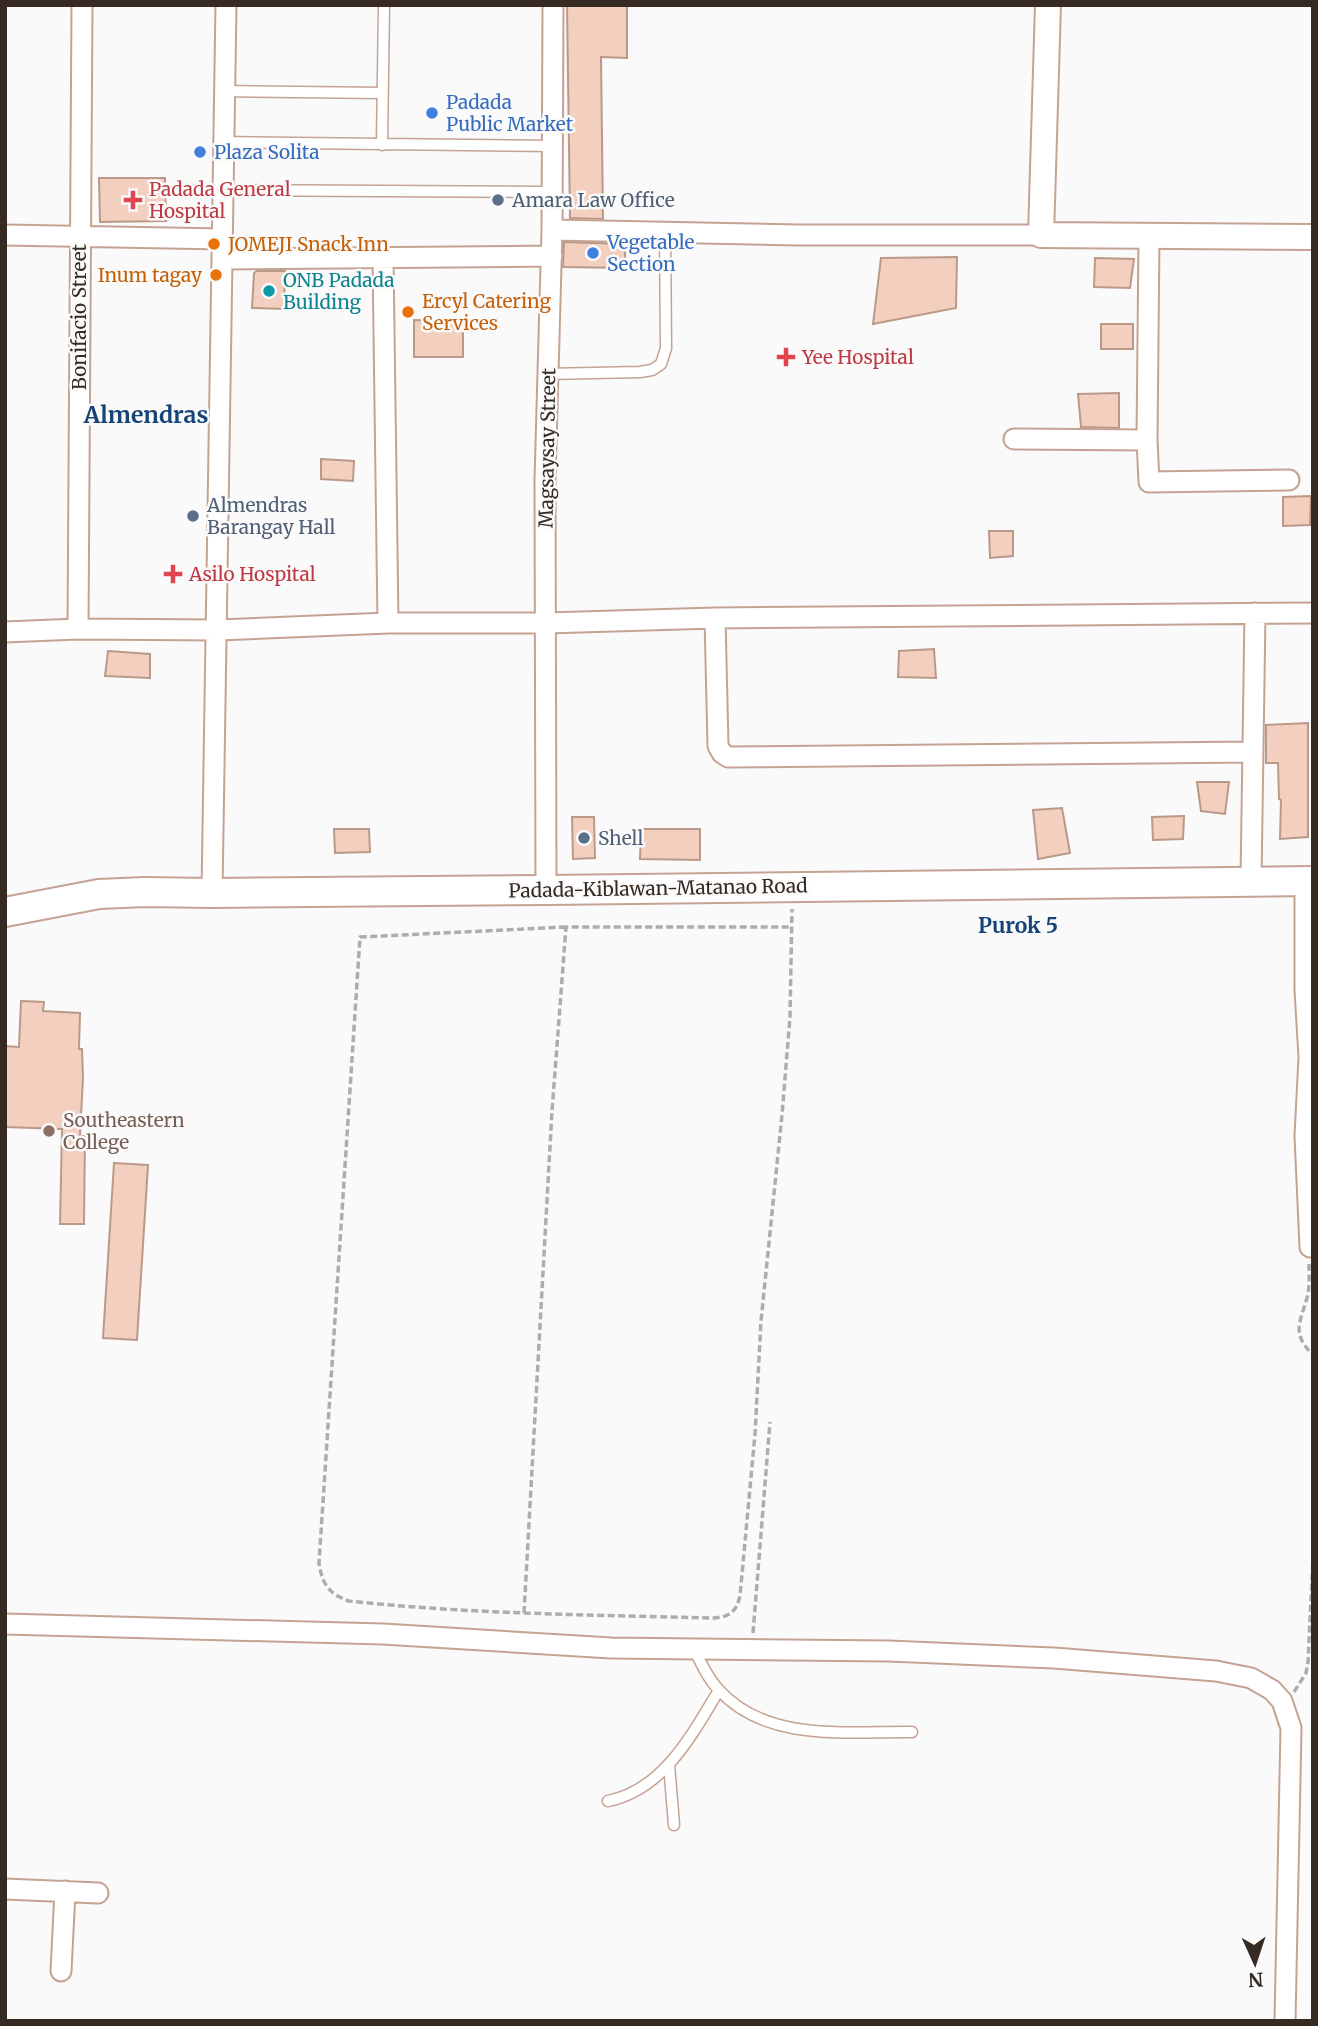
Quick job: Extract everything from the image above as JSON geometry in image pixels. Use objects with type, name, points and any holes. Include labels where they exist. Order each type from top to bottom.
[{"type":"main road","name":"Padada-Kiblawan-Matanao Road","points":[[5,912],[99,894],[145,892],[546,890],[1309,880]]},
{"type":"street","name":"Bonifacio Street","points":[[78,629],[82,5]]},
{"type":"street","points":[[212,893],[226,5]]},
{"type":"street","name":"Magsaysay Street","points":[[546,890],[547,374],[552,256],[553,5]]},
{"type":"street","points":[[1041,235],[1048,5]]},
{"type":"street","points":[[552,230],[812,235],[1313,237]]},
{"type":"street","points":[[5,235],[223,239]]},
{"type":"street","points":[[1149,237],[1149,482],[1289,480]]},
{"type":"street","points":[[222,259],[552,256]]},
{"type":"street","points":[[383,258],[388,623]]},
{"type":"street","points":[[1014,439],[1147,440]]},
{"type":"street","points":[[1251,881],[1255,613]]},
{"type":"street","points":[[5,632],[78,629],[218,630],[388,623],[546,623],[715,618],[1313,613]]},
{"type":"street","points":[[715,618],[719,747],[728,757],[1253,752]]},
{"type":"street","points":[[1309,880],[1305,990],[1309,1057],[1305,1136],[1310,1247]]},
{"type":"street","points":[[5,1624],[383,1634],[542,1646],[889,1651],[1054,1657],[1216,1671],[1251,1678],[1272,1690],[1282,1701],[1287,1712],[1292,1745],[1285,2021]]},
{"type":"street","points":[[5,1889],[98,1893]]},
{"type":"street","points":[[61,1971],[65,1891]]},
{"type":"lane","points":[[382,145],[384,5]]},
{"type":"lane","points":[[224,91],[382,93]]},
{"type":"lane","points":[[223,142],[553,146]]},
{"type":"lane","points":[[224,190],[553,192]]},
{"type":"lane","points":[[547,374],[640,372],[661,365],[666,348],[665,232]]},
{"type":"lane","points":[[694,1649],[719,1690],[758,1718],[779,1726],[821,1731],[912,1732]]},
{"type":"lane","points":[[608,1801],[626,1798],[642,1789],[668,1764],[696,1729],[719,1690]]},
{"type":"lane","points":[[668,1764],[674,1825]]},
{"type":"path","points":[[792,928],[566,927],[360,937],[318,1563],[321,1578],[334,1596],[349,1601],[452,1610],[713,1618],[726,1617],[738,1606],[755,1434],[761,1321],[790,1017],[793,886]]},
{"type":"path","points":[[524,1613],[566,927]]},
{"type":"path","points":[[1310,1247],[1309,1282],[1299,1321],[1299,1332],[1301,1341],[1313,1355]]},
{"type":"path","points":[[752,1649],[770,1422]]},
{"type":"path","points":[[1282,1701],[1294,1692],[1306,1673],[1313,1558]]},
{"type":"building","points":[[567,5],[627,5],[627,58],[601,57],[603,219],[570,218]]},
{"type":"building","name":"Padada General Hospital","points":[[99,178],[165,178],[166,221],[100,222]]},
{"type":"building","name":"Vegetable Section","points":[[564,242],[625,244],[625,268],[563,267]]},
{"type":"building","points":[[957,257],[956,308],[873,324],[881,258]]},
{"type":"building","points":[[1095,258],[1134,259],[1130,288],[1094,287]]},
{"type":"building","name":"ONB Padada Building","points":[[285,271],[284,309],[252,308],[254,273]]},
{"type":"building","points":[[414,320],[463,321],[463,357],[414,357]]},
{"type":"building","points":[[1101,324],[1133,324],[1133,349],[1101,349]]},
{"type":"building","points":[[1119,393],[1119,428],[1081,427],[1078,394]]},
{"type":"building","points":[[321,459],[354,461],[353,481],[321,479]]},
{"type":"building","points":[[1311,496],[1310,525],[1283,526],[1283,497]]},
{"type":"building","points":[[989,531],[1013,531],[1013,556],[990,558]]},
{"type":"building","points":[[934,649],[936,678],[898,677],[899,651]]},
{"type":"building","points":[[108,651],[150,654],[150,678],[105,676]]},
{"type":"building","points":[[1308,723],[1308,837],[1280,839],[1278,763],[1266,763],[1266,725]]},
{"type":"building","points":[[1197,782],[1229,782],[1225,814],[1201,811]]},
{"type":"building","points":[[1062,808],[1070,853],[1038,859],[1033,810]]},
{"type":"building","points":[[1184,816],[1183,839],[1153,840],[1152,817]]},
{"type":"building","name":"Shell","points":[[572,817],[594,817],[595,858],[573,859]]},
{"type":"building","points":[[334,829],[369,829],[370,852],[335,853]]},
{"type":"building","points":[[641,829],[700,829],[700,860],[640,859]]},
{"type":"building","points":[[21,1001],[44,1002],[43,1011],[80,1013],[79,1049],[82,1049],[83,1078],[80,1136],[85,1136],[84,1224],[60,1224],[62,1129],[5,1127],[5,1046],[19,1047]]},
{"type":"building","points":[[114,1163],[148,1165],[137,1340],[103,1338]]},
{"type":"place","name":"Padada Public Market","points":[[432,113]]},
{"type":"place","name":"Plaza Solita","points":[[200,152]]},
{"type":"place","name":"Padada General Hospital","points":[[133,200]]},
{"type":"place","name":"Amara Law Office","points":[[498,200]]},
{"type":"place","name":"JOMEJI Snack Inn","points":[[214,244]]},
{"type":"place","name":"Vegetable Section","points":[[593,253]]},
{"type":"place","name":"Inum tagay","points":[[216,275]]},
{"type":"place","name":"ONB Padada Building","points":[[269,291]]},
{"type":"place","name":"Ercyl Catering Services","points":[[408,312]]},
{"type":"place","name":"Yee Hospital","points":[[786,357]]},
{"type":"place","name":"Almendras Barangay Hall","points":[[193,516]]},
{"type":"place","name":"Asilo Hospital","points":[[173,574]]},
{"type":"place","name":"Shell","points":[[584,838]]},
{"type":"place","name":"Southeastern College","points":[[49,1131]]},
{"type":"district","name":"Almendras","points":[[146,415]]},
{"type":"district","name":"Purok 5","points":[[1018,926]]}]
